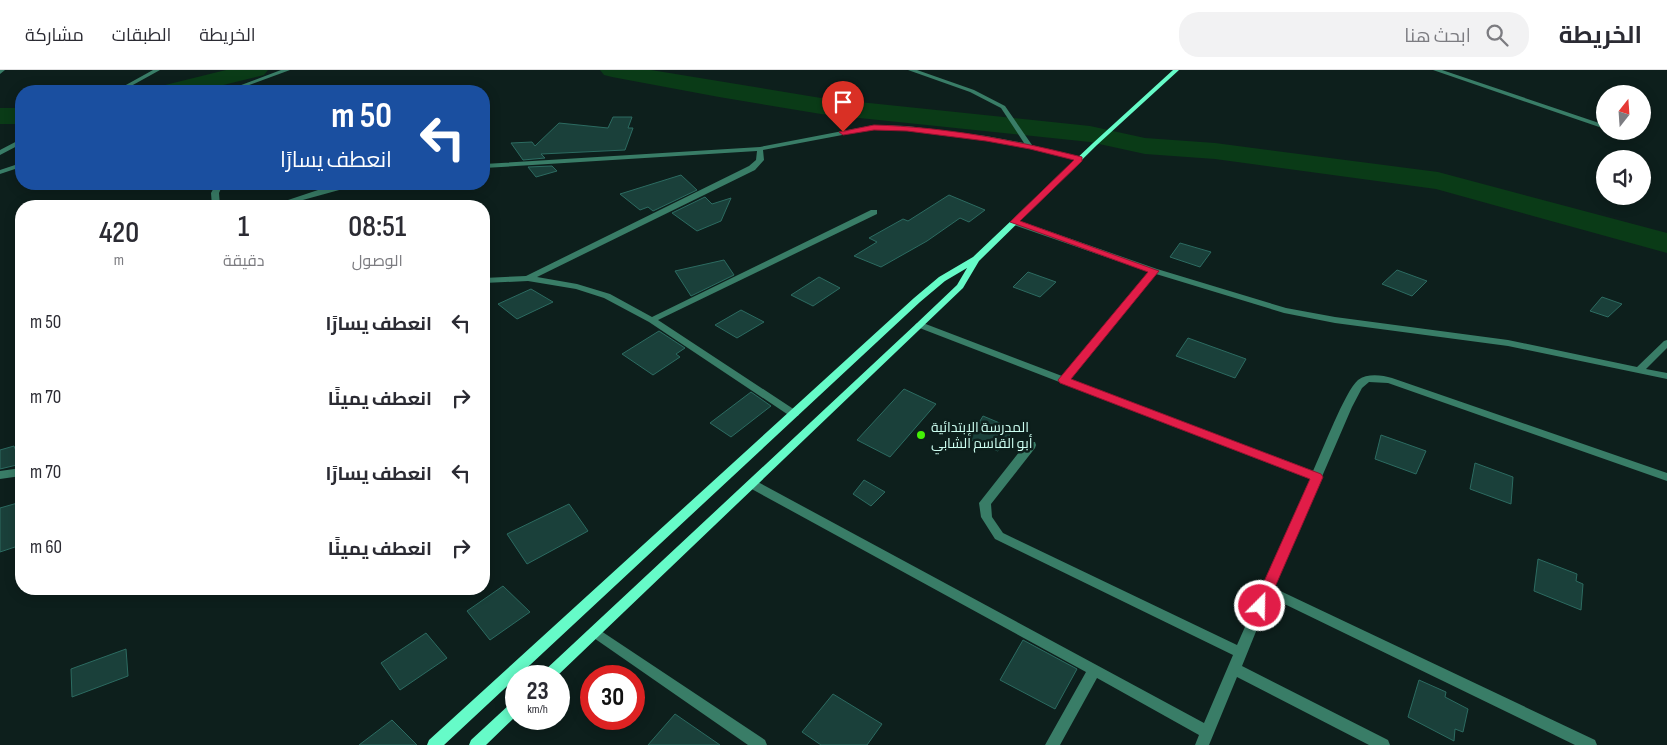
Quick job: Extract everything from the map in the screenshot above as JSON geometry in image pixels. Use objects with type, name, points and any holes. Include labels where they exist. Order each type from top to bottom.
[{"type":"main road","points":[[434,745],[942,278],[976,259],[1095,144],[1176,70]]},
{"type":"main road","points":[[560,665],[960,286],[976,259]]},
{"type":"main road","points":[[476,745],[505,717]]},
{"type":"street","points":[[129,85],[157,70]]},
{"type":"street","points":[[246,85],[287,70]]},
{"type":"street","points":[[911,70],[956,85],[999,105],[1009,114],[1030,146]]},
{"type":"street","points":[[1436,70],[1596,123]]},
{"type":"street","points":[[490,166],[760,149],[874,127],[907,128],[986,138],[1030,146],[1080,159]]},
{"type":"street","points":[[0,153],[15,144]]},
{"type":"street","points":[[528,278],[752,168],[760,160],[760,149]]},
{"type":"street","points":[[0,172],[15,167]]},
{"type":"street","points":[[294,200],[329,190]]},
{"type":"street","points":[[652,320],[874,212]]},
{"type":"street","points":[[1014,222],[1154,271],[1284,310],[1335,320],[1508,343],[1667,376]]},
{"type":"street","points":[[1064,380],[1154,271]]},
{"type":"street","points":[[490,281],[528,278],[577,287],[607,296],[652,320],[794,414]]},
{"type":"street","points":[[920,325],[1317,477]]},
{"type":"street","points":[[1640,369],[1667,343]]},
{"type":"street","points":[[752,484],[1094,671],[1205,739],[1267,590],[1347,407],[1361,381],[1367,378],[1389,380],[1667,477]]},
{"type":"street","points":[[1031,445],[985,503],[984,513],[987,522],[999,536],[1241,653]]},
{"type":"street","points":[[0,475],[15,473]]},
{"type":"street","points":[[1267,590],[1590,745]]},
{"type":"street","points":[[595,632],[760,745]]},
{"type":"street","points":[[1234,668],[1383,745]]},
{"type":"street","points":[[1052,745],[1094,671]]},
{"type":"building","points":[[613,117],[632,117],[628,128],[633,128],[625,150],[541,154],[545,158],[523,160],[511,143],[532,142],[535,146],[559,123],[608,128]]},
{"type":"building","points":[[552,166],[557,171],[536,177],[528,167]]},
{"type":"building","points":[[681,175],[697,190],[653,211],[648,207],[640,210],[620,194]]},
{"type":"building","points":[[949,195],[985,210],[969,222],[960,218],[927,241],[881,267],[854,256],[877,242],[869,238],[903,219],[908,221]]},
{"type":"building","points":[[705,197],[712,204],[731,198],[721,221],[697,231],[672,213]]},
{"type":"building","points":[[1180,243],[1211,252],[1200,267],[1170,257]]},
{"type":"building","points":[[724,260],[734,275],[691,296],[675,271]]},
{"type":"building","points":[[1397,270],[1427,281],[1412,296],[1382,284]]},
{"type":"building","points":[[1028,272],[1056,282],[1040,297],[1013,287]]},
{"type":"building","points":[[819,277],[840,288],[813,306],[791,295]]},
{"type":"building","points":[[531,289],[553,302],[517,319],[498,304]]},
{"type":"building","points":[[1602,297],[1622,304],[1608,317],[1590,311]]},
{"type":"building","points":[[741,310],[764,322],[737,338],[715,325]]},
{"type":"building","points":[[659,331],[685,348],[676,354],[680,357],[653,375],[622,354]]},
{"type":"building","points":[[1188,338],[1246,359],[1235,378],[1176,356]]},
{"type":"building","points":[[904,389],[936,404],[890,457],[857,440]]},
{"type":"building","points":[[751,392],[771,406],[731,437],[710,423]]},
{"type":"building","points":[[983,416],[1014,429],[998,451],[969,439]]},
{"type":"building","points":[[1381,435],[1426,451],[1416,474],[1375,459]]},
{"type":"building","points":[[14,446],[15,465],[0,469],[0,450]]},
{"type":"building","points":[[1475,463],[1513,477],[1511,504],[1470,489]]},
{"type":"building","points":[[864,480],[885,492],[871,506],[853,494]]},
{"type":"building","points":[[15,504],[15,547],[0,552],[0,508]]},
{"type":"building","points":[[569,504],[588,531],[527,564],[507,534]]},
{"type":"building","points":[[1538,559],[1577,574],[1576,581],[1583,584],[1581,610],[1534,591]]},
{"type":"building","points":[[503,586],[530,612],[490,640],[467,611]]},
{"type":"building","points":[[426,633],[447,658],[400,690],[381,663]]},
{"type":"building","points":[[1023,640],[1077,669],[1055,709],[1000,680]]},
{"type":"building","points":[[126,649],[128,676],[72,697],[71,669]]},
{"type":"building","points":[[1419,680],[1446,692],[1445,697],[1468,709],[1463,732],[1455,729],[1454,741],[1408,717]]},
{"type":"building","points":[[833,694],[882,724],[867,745],[821,745],[802,732]]},
{"type":"building","points":[[675,714],[720,745],[648,745]]},
{"type":"building","points":[[392,720],[417,745],[359,745]]},
{"type":"waterway","points":[[195,85],[256,70]]},
{"type":"waterway","points":[[612,70],[719,90],[821,106],[1090,134],[1145,146],[1215,151],[1438,181],[1667,243]]},
{"type":"waterway","points":[[0,116],[15,116]]},
{"type":"place","name":"المدرسة الإبتدائية أبو القاسم الشابي","points":[[921,435]]},
{"type":"route","points":[[843,132],[874,127],[907,128],[986,138],[1030,146],[1080,159],[1014,222],[1154,271],[1064,380],[1317,477],[1260,606]]}]
